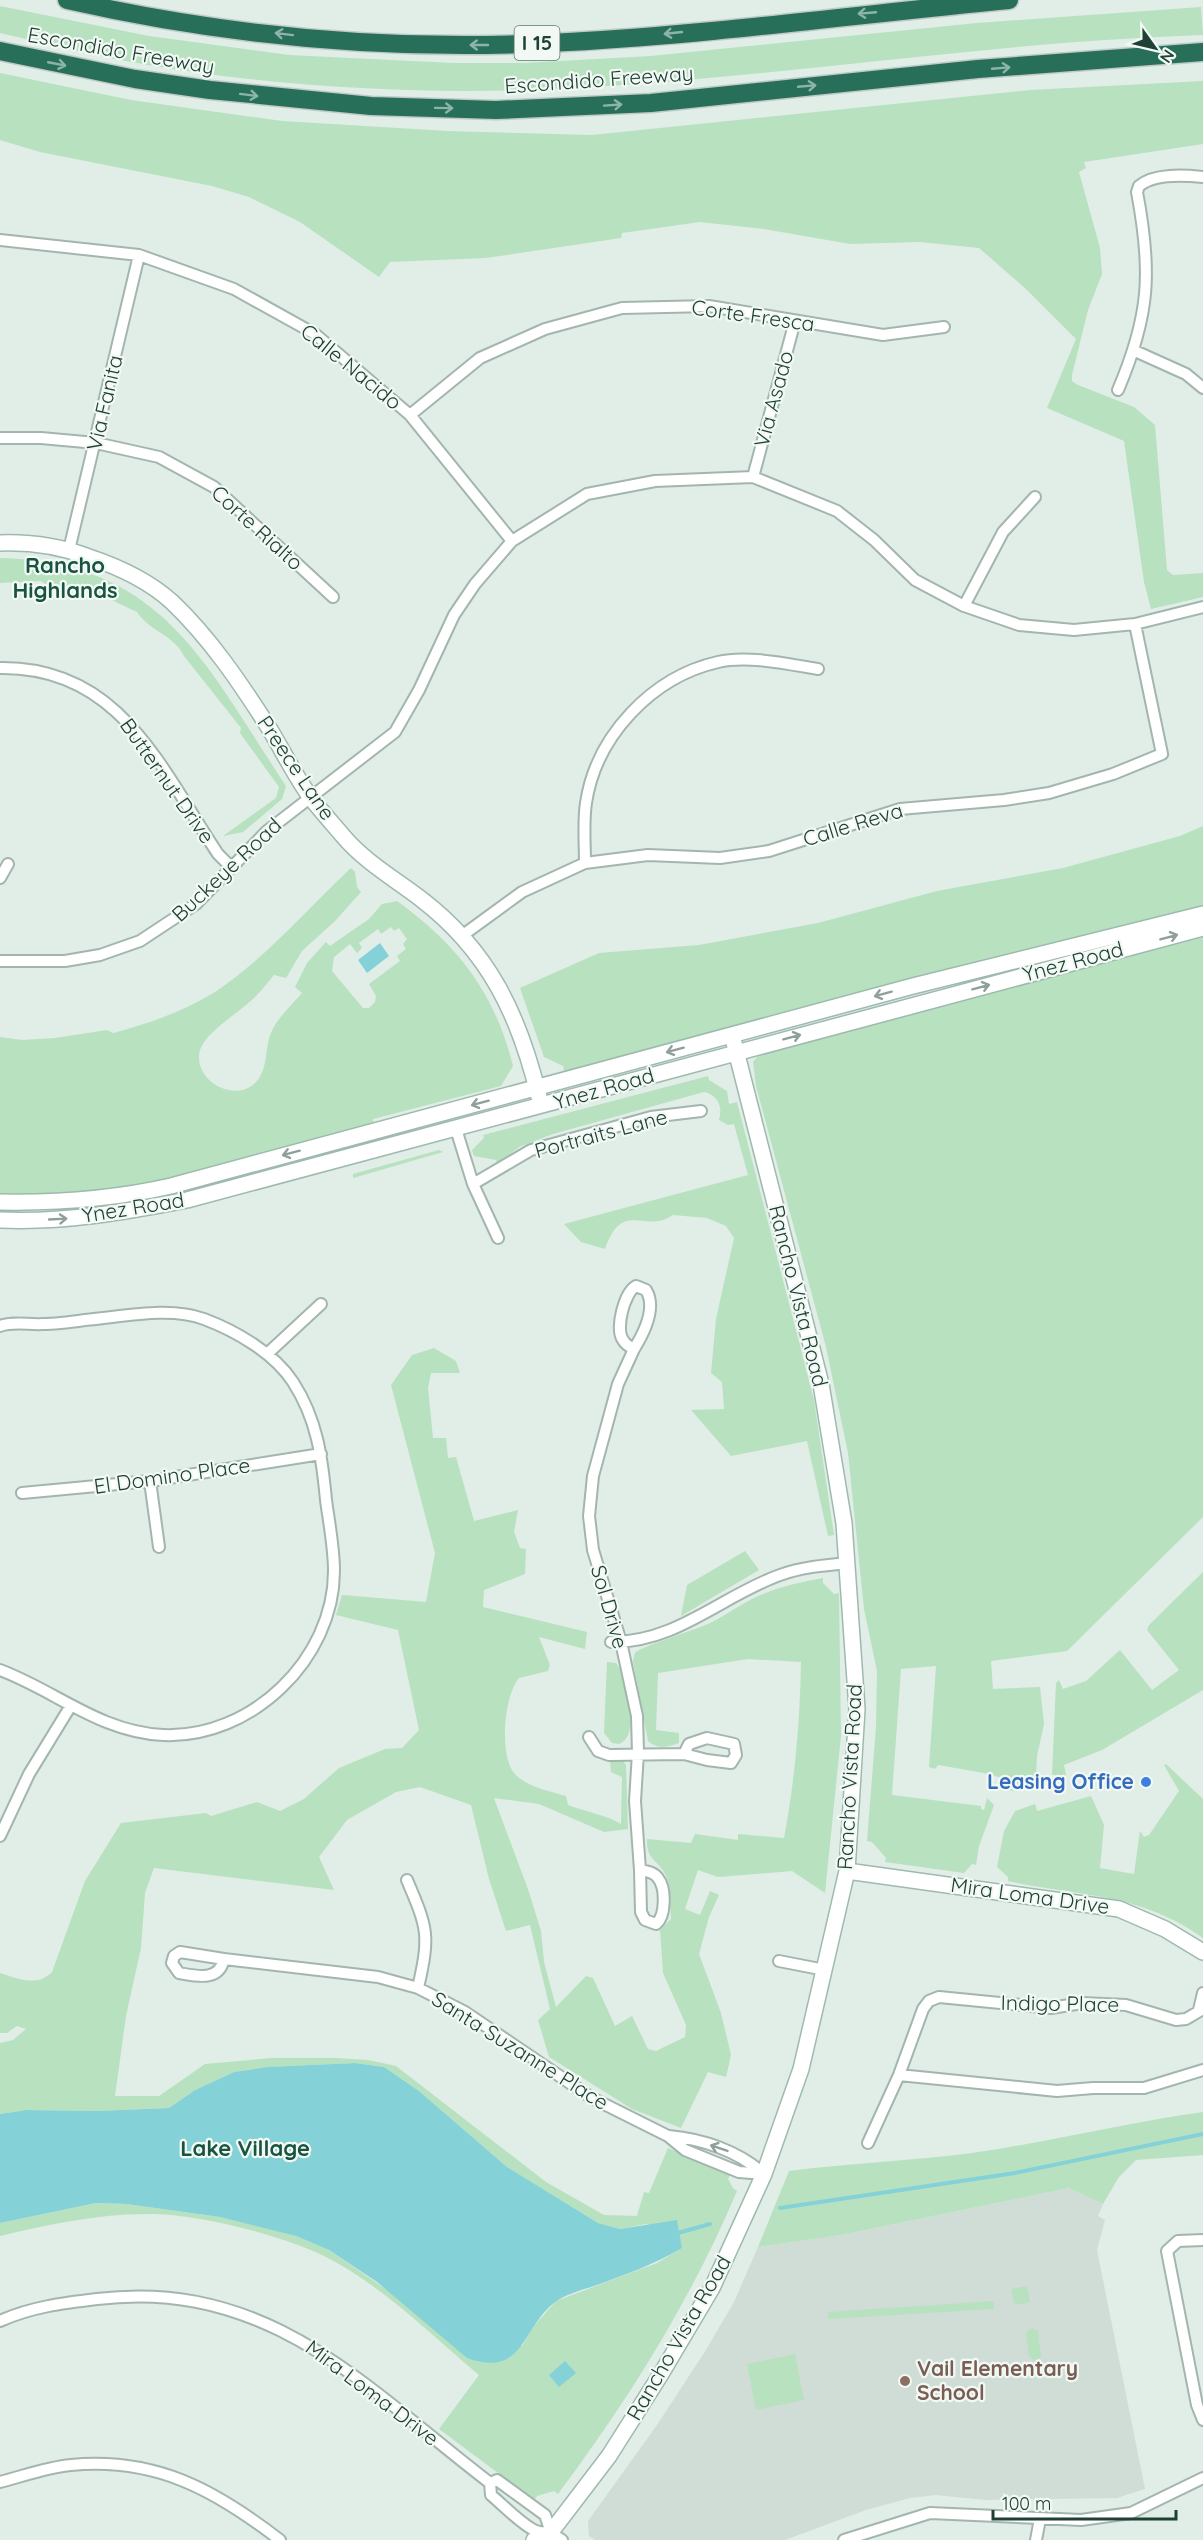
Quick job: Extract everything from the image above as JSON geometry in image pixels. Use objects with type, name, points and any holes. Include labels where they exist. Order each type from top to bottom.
[{"type":"highway","name":"Escondido Freeway","points":[[67,0],[127,14],[317,38],[407,45],[485,45],[642,36],[1009,0]]},
{"type":"highway","name":"Escondido Freeway","points":[[0,51],[112,74],[210,90],[350,104],[496,110],[651,103],[978,69],[1203,52]]},
{"type":"main road","name":"Preece Lane","points":[[0,543],[69,550],[123,570],[172,602],[209,642],[268,727],[311,798],[346,840],[463,935],[493,975],[514,1018],[541,1106]]},
{"type":"main road","name":"Ynez Road","points":[[0,1203],[84,1201],[132,1195],[913,986],[1203,914]]},
{"type":"main road","name":"Ynez Road","points":[[0,1220],[63,1219],[119,1213],[187,1200],[1203,928]]},
{"type":"main road","name":"Rancho Vista Road","points":[[534,2540],[554,2537],[609,2456],[712,2288],[764,2174],[801,2069],[847,1871],[857,1709],[848,1563],[821,1384],[732,1035]]},
{"type":"main road","name":"Mira Loma Drive","points":[[847,1871],[1119,1909],[1165,1929],[1203,1952]]},
{"type":"street","points":[[1118,390],[1134,351],[1145,310],[1148,275],[1138,186],[1150,179],[1187,175],[1203,177]]},
{"type":"street","name":"Calle Nacido","points":[[0,240],[139,255],[234,289],[315,334],[410,415],[512,541]]},
{"type":"street","name":"Via Fanita","points":[[69,550],[139,255]]},
{"type":"street","name":"Corte Fresca","points":[[410,415],[480,358],[545,329],[622,308],[710,306],[883,335],[944,327]]},
{"type":"street","name":"Via Asado","points":[[753,477],[795,321]]},
{"type":"street","points":[[1134,351],[1186,374],[1203,388]]},
{"type":"street","name":"Corte Rialto","points":[[0,438],[41,438],[96,443],[159,457],[214,487],[333,597]]},
{"type":"street","points":[[753,477],[837,511],[874,540],[915,580],[964,606],[1019,625],[1074,630],[1135,624],[1203,607]]},
{"type":"street","name":"Buckeye Road","points":[[0,961],[65,961],[100,955],[140,941],[196,904],[267,831],[395,732],[419,690],[454,615],[475,584],[512,541],[587,494],[655,481],[753,477]]},
{"type":"street","points":[[964,606],[1003,532],[1035,497]]},
{"type":"street","name":"Calle Reva","points":[[463,935],[522,892],[585,863],[648,855],[720,858],[769,850],[900,809],[1004,800],[1049,793],[1113,774],[1162,754],[1135,624]]},
{"type":"street","points":[[585,863],[586,804],[598,759],[625,720],[648,697],[678,675],[720,661],[770,661],[818,669]]},
{"type":"street","name":"Butternut Drive","points":[[0,668],[22,669],[69,679],[92,691],[112,706],[132,725],[218,854],[231,867]]},
{"type":"street","points":[[0,878],[8,864]]},
{"type":"street","name":"Portraits Lane","points":[[473,1184],[531,1150],[651,1117],[701,1111]]},
{"type":"street","points":[[456,1129],[473,1184],[498,1238]]},
{"type":"street","name":"Sol Drive","points":[[634,1349],[623,1342],[620,1332],[628,1294],[636,1286],[646,1290],[652,1306],[641,1337],[618,1384],[596,1467],[589,1516],[593,1550],[637,1716],[638,1753],[635,1801],[641,1912],[645,1920],[656,1924],[663,1914],[662,1887],[658,1878],[652,1873],[640,1870]]},
{"type":"street","points":[[267,1354],[321,1304]]},
{"type":"street","points":[[0,1670],[24,1680],[70,1707],[107,1724],[131,1730],[163,1735],[184,1734],[243,1717],[285,1684],[304,1664],[328,1612],[334,1571],[321,1454],[313,1417],[291,1380],[267,1354],[202,1318],[167,1314],[45,1324],[2,1323]]},
{"type":"street","name":"El Domino Place","points":[[22,1493],[150,1481],[321,1454]]},
{"type":"street","points":[[150,1481],[159,1547]]},
{"type":"street","points":[[616,1642],[662,1632],[699,1618],[780,1575],[803,1569],[848,1563]]},
{"type":"street","points":[[0,1836],[29,1774],[70,1707]]},
{"type":"street","points":[[589,1737],[598,1751],[609,1755],[684,1754]]},
{"type":"street","points":[[407,1880],[425,1922],[427,1949],[418,1988]]},
{"type":"street","name":"Santa Suzanne Place","points":[[224,1959],[378,1977],[418,1988],[465,2012],[592,2098],[668,2136],[685,2150],[739,2172],[764,2174]]},
{"type":"street","points":[[779,1961],[825,1970]]},
{"type":"street","name":"Indigo Place","points":[[868,2143],[899,2075],[923,2009],[929,2001],[939,1997],[1051,2008],[1082,2003],[1126,2005],[1176,2020],[1186,2019],[1201,2009],[1203,1993]]},
{"type":"street","points":[[899,2075],[1058,2091],[1144,2088],[1203,2070]]},
{"type":"street","name":"Santa Suzanne Place","points":[[668,2136],[690,2138],[745,2157],[764,2174]]},
{"type":"street","points":[[1203,2240],[1178,2241],[1171,2245],[1167,2252],[1197,2405],[1203,2420]]},
{"type":"street","name":"Mira Loma Drive","points":[[0,2321],[25,2309],[68,2302],[113,2297],[167,2296],[214,2305],[254,2317],[298,2338],[339,2364],[490,2483]]},
{"type":"street","points":[[0,2482],[70,2465],[117,2464],[156,2471],[197,2485],[238,2507],[280,2540]]},
{"type":"street","points":[[844,2540],[857,2538],[930,2513],[1081,2520],[1131,2513],[1187,2488],[1203,2478]]},
{"type":"street","name":"Mira Loma Drive","points":[[490,2483],[497,2480],[545,2515],[554,2537]]},
{"type":"street","name":"Mira Loma Drive","points":[[490,2483],[490,2495],[535,2530],[554,2537]]},
{"type":"street","points":[[1036,2540],[1040,2519]]},
{"type":"shaded area","name":"Vail Elementary School","points":[[1069,2188],[1103,2204],[1098,2216],[1105,2220],[1097,2250],[1145,2489],[1117,2498],[985,2500],[936,2495],[910,2498],[866,2510],[785,2540],[595,2540],[589,2536],[588,2521],[657,2425],[704,2353],[734,2302],[758,2247],[841,2235]]},
{"type":"green space","points":[[0,6],[149,36],[289,55],[453,63],[524,63],[651,56],[977,23],[1201,7],[1203,35],[1035,45],[614,86],[435,91],[291,83],[130,62],[0,33]]},
{"type":"green space","points":[[0,73],[131,100],[282,121],[448,131],[592,135],[1030,90],[1203,81],[1203,144],[1084,162],[1086,168],[1079,172],[1100,248],[1102,274],[1088,310],[1072,381],[1134,407],[1155,425],[1167,570],[1173,575],[1203,573],[1203,597],[1151,609],[1144,582],[1124,441],[1047,408],[1076,339],[1026,289],[979,248],[920,242],[850,244],[764,229],[700,222],[622,233],[621,238],[486,258],[390,262],[379,277],[300,222],[249,197],[212,186],[40,152],[0,140]]},
{"type":"green space","points":[[0,558],[56,564],[103,578],[141,600],[174,628],[204,662],[231,700],[286,786],[282,799],[243,832],[223,836],[276,798],[279,787],[240,733],[241,728],[180,649],[148,624],[137,612],[88,589],[48,586],[41,581],[0,583]]},
{"type":"green space","points":[[1203,826],[1203,905],[564,1071],[563,1066],[544,1057],[520,988],[599,953],[699,945],[818,923],[937,891],[1063,868],[1180,836]]},
{"type":"green space","points":[[351,868],[355,872],[357,887],[361,892],[335,921],[302,951],[286,978],[274,975],[250,1002],[209,1036],[204,1043],[200,1050],[199,1061],[208,1079],[225,1089],[235,1091],[254,1084],[262,1073],[269,1039],[274,1027],[302,993],[295,987],[307,963],[326,942],[330,946],[369,919],[382,904],[397,901],[456,953],[484,993],[496,1016],[513,1066],[501,1086],[373,1119],[374,1125],[189,1174],[95,1190],[48,1194],[0,1193],[0,1037],[22,1040],[55,1038],[107,1030],[113,1033],[152,1021],[203,999],[251,965]],"holes":[[[391,927],[394,931],[399,928],[407,939],[403,944],[406,949],[397,956],[400,961],[369,984],[376,996],[375,1002],[369,1008],[363,1008],[332,971],[334,957],[350,944],[357,953],[362,948],[359,943],[378,929],[381,934]]]},
{"type":"green space","points":[[1203,932],[1203,1517],[1067,1651],[991,1661],[993,1689],[1040,1687],[1044,1724],[1037,1756],[1036,1778],[1027,1787],[1006,1791],[1009,1780],[938,1765],[935,1769],[929,1767],[936,1666],[901,1669],[892,1795],[981,1806],[984,1810],[987,1798],[994,1805],[979,1846],[976,1865],[972,1864],[964,1873],[885,1862],[886,1858],[872,1842],[867,1841],[876,1727],[877,1671],[864,1609],[848,1453],[826,1347],[756,1086],[753,1062],[762,1051]]},
{"type":"green space","points":[[708,1076],[709,1080],[727,1091],[729,1104],[737,1102],[814,1400],[834,1535],[828,1536],[807,1441],[731,1456],[691,1410],[724,1409],[722,1382],[711,1373],[716,1319],[734,1238],[726,1226],[707,1218],[673,1215],[653,1222],[627,1221],[619,1225],[605,1249],[581,1242],[564,1224],[748,1175],[734,1124],[728,1125],[719,1120],[720,1106],[716,1099],[704,1092],[553,1134],[519,1147],[497,1164],[496,1160],[474,1156],[472,1150],[484,1138],[483,1135]]},
{"type":"green space","points":[[439,1150],[443,1152],[353,1178],[353,1174]]},
{"type":"green space","points":[[434,1348],[456,1361],[460,1373],[431,1373],[428,1388],[433,1438],[446,1438],[448,1458],[456,1457],[474,1521],[518,1510],[514,1532],[520,1548],[526,1549],[525,1574],[484,1590],[483,1607],[587,1632],[585,1649],[539,1637],[550,1665],[548,1671],[519,1678],[514,1686],[505,1725],[506,1753],[509,1764],[514,1773],[525,1782],[566,1796],[568,1805],[602,1815],[621,1824],[622,1777],[611,1772],[610,1760],[622,1760],[626,1765],[628,1829],[604,1832],[539,1804],[494,1798],[541,1931],[544,1962],[556,2007],[586,1976],[593,1978],[615,2026],[632,2016],[648,2049],[656,2051],[685,2037],[686,2025],[663,1973],[660,1930],[671,1919],[669,1886],[666,1876],[649,1852],[647,1839],[691,1843],[695,1834],[738,1840],[738,1834],[784,1838],[796,1750],[801,1662],[748,1659],[658,1673],[656,1730],[679,1733],[679,1743],[663,1747],[655,1746],[648,1741],[633,1661],[635,1653],[709,1624],[766,1593],[823,1578],[823,1583],[834,1594],[839,1593],[841,1736],[825,1893],[792,1871],[718,1877],[698,1870],[685,1909],[700,1915],[710,1891],[719,1895],[709,1917],[699,1954],[721,2013],[731,2055],[726,2077],[708,2072],[681,2128],[632,2109],[549,2057],[538,2020],[550,2009],[530,1925],[506,1931],[489,1879],[471,1805],[420,1787],[396,1792],[347,1820],[319,1857],[334,1890],[154,1868],[145,1893],[141,1948],[126,2016],[115,2096],[159,2096],[205,2064],[272,2058],[368,2060],[396,2066],[546,2182],[604,2215],[637,2216],[644,2192],[649,2193],[668,2148],[730,2175],[728,2179],[737,2191],[700,2271],[657,2348],[609,2422],[558,2494],[554,2491],[537,2496],[534,2500],[439,2429],[479,2375],[386,2296],[324,2256],[263,2234],[217,2222],[173,2215],[134,2214],[95,2217],[0,2236],[0,2223],[96,2203],[126,2204],[220,2217],[296,2236],[329,2250],[400,2299],[522,2346],[534,2326],[556,2301],[657,2263],[682,2248],[678,2233],[646,2224],[620,2229],[598,2223],[507,2167],[419,2091],[384,2067],[355,2063],[269,2067],[234,2072],[195,2090],[169,2108],[97,2111],[26,2110],[0,2114],[0,2043],[13,2040],[26,2029],[17,2026],[7,2033],[0,2033],[0,1973],[33,1981],[40,1980],[52,1972],[85,1881],[121,1823],[206,1813],[211,1816],[257,1802],[280,1811],[304,1799],[339,1768],[385,1749],[402,1748],[419,1730],[398,1630],[336,1615],[342,1595],[426,1602],[435,1553],[391,1385],[412,1355]]},
{"type":"green space","points":[[745,1551],[759,1570],[681,1616],[687,1585]]},
{"type":"green space","points":[[1203,1572],[1203,1690],[1102,1750],[1064,1765],[1066,1776],[1058,1777],[1052,1774],[1056,1683],[1059,1680],[1063,1689],[1086,1681],[1120,1650],[1152,1690],[1179,1670],[1147,1630],[1149,1625]]},
{"type":"green space","points":[[607,1662],[616,1663],[620,1669],[630,1710],[629,1731],[626,1739],[619,1744],[612,1743],[604,1733]]},
{"type":"green space","points":[[1166,1764],[1203,1799],[1203,1938],[1179,1923],[1132,1904],[1008,1881],[1008,1877],[997,1867],[1004,1831],[1015,1811],[1035,1804],[1037,1811],[1091,1796],[1104,1825],[1100,1868],[1134,1874],[1140,1831],[1144,1837],[1149,1835],[1179,1791],[1164,1765]]},
{"type":"green space","points":[[1203,2112],[1203,2155],[1136,2160],[1119,2177],[1103,2204],[1069,2188],[841,2235],[758,2247],[789,2171],[972,2153]]},
{"type":"green space","points":[[1027,2286],[1030,2302],[1015,2305],[1011,2289]]},
{"type":"green space","points":[[994,2301],[994,2309],[828,2319],[828,2312]]},
{"type":"green space","points":[[1032,2328],[1038,2331],[1041,2357],[1035,2361],[1029,2356],[1026,2333]]},
{"type":"green space","points":[[795,2354],[804,2400],[756,2410],[747,2364]]},
{"type":"water","points":[[380,943],[389,956],[367,973],[358,960]]},
{"type":"water","points":[[355,2063],[384,2067],[419,2091],[507,2167],[598,2223],[620,2229],[677,2220],[682,2248],[641,2268],[558,2300],[546,2311],[512,2355],[501,2361],[486,2363],[467,2358],[377,2282],[329,2250],[296,2236],[220,2217],[126,2204],[96,2203],[0,2223],[0,2114],[26,2110],[97,2111],[169,2108],[195,2090],[234,2072],[268,2067]]},
{"type":"water","points":[[565,2361],[576,2373],[559,2387],[549,2375]]},
{"type":"waterway","points":[[780,2208],[1015,2173],[1203,2134]]},
{"type":"waterway","points":[[678,2233],[710,2224]]},
{"type":"place","name":"Leasing Office","points":[[1146,1782]]},
{"type":"place","name":"Vail Elementary School","points":[[905,2381]]},
{"type":"district","name":"Rancho Highlands","points":[[65,578]]},
{"type":"district","name":"Lake Village","points":[[245,2148]]}]
